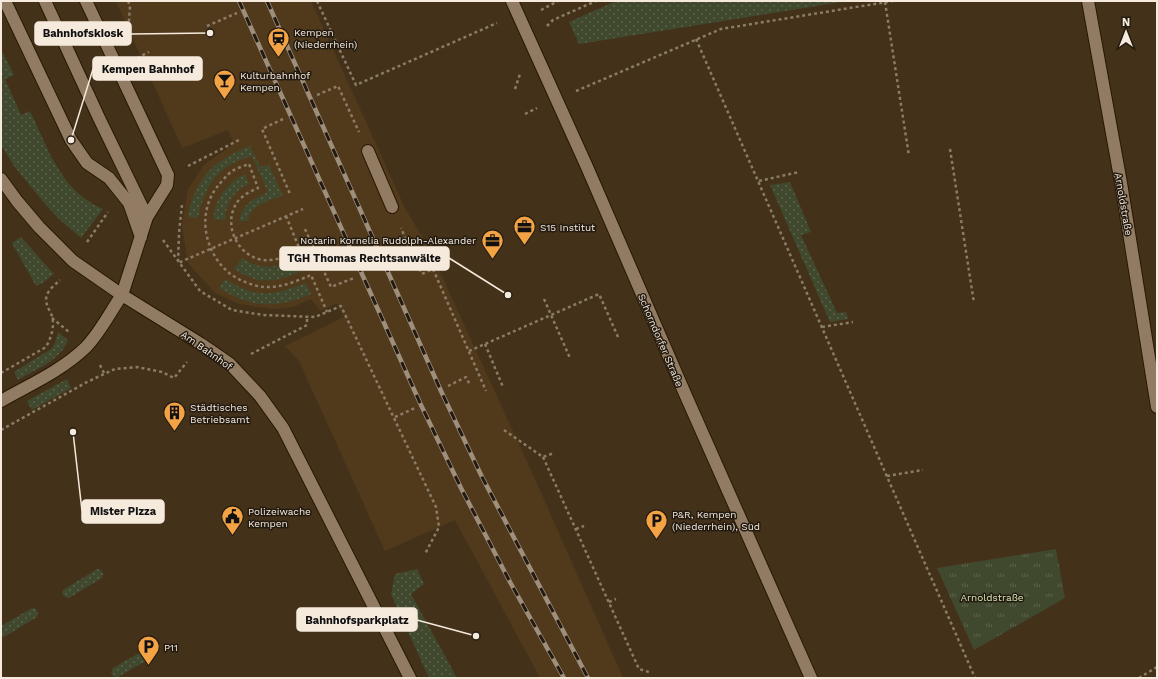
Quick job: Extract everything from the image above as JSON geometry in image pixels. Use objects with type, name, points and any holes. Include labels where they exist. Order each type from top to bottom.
[{"type":"street","points":[[5,1],[71,140],[87,163],[109,178],[129,203],[137,222],[141,237]]},
{"type":"street","points":[[45,1],[147,218]]},
{"type":"street","points":[[1,401],[66,364],[86,348],[122,295],[147,218],[167,185],[168,175],[86,1]]},
{"type":"street","name":"Schorndorfer Straße","points":[[512,1],[557,99],[811,678]]},
{"type":"street","name":"Arnoldstraße","points":[[1088,1],[1121,183],[1157,407]]},
{"type":"street","points":[[368,151],[392,207]]},
{"type":"street","name":"Am Bahnhof","points":[[1,179],[34,222],[73,261],[122,295],[201,344],[230,364],[260,396],[283,428],[410,678]]},
{"type":"path","points":[[317,1],[356,85],[495,24]]},
{"type":"path","points":[[531,42],[553,20],[596,1]]},
{"type":"path","points":[[525,114],[721,28],[893,1]]},
{"type":"path","points":[[885,2],[909,156]]},
{"type":"path","points":[[206,26],[237,13]]},
{"type":"path","points":[[696,39],[975,678]]},
{"type":"path","points":[[317,95],[338,86],[368,151]]},
{"type":"path","points":[[283,119],[262,129],[290,194]]},
{"type":"path","points":[[168,175],[241,139]]},
{"type":"path","points":[[950,149],[974,303]]},
{"type":"path","points":[[286,216],[300,250],[270,260],[247,254],[241,248],[234,238],[232,230],[233,213],[239,200],[258,188],[249,164],[232,171],[212,193],[205,218],[206,234],[216,258],[228,273],[245,282],[265,287],[281,286],[311,275],[327,312]]},
{"type":"path","points":[[759,181],[800,172]]},
{"type":"path","points":[[178,263],[182,203]]},
{"type":"path","points":[[1,372],[46,347],[50,340],[52,329],[52,318],[46,302],[47,294],[59,281],[111,208]]},
{"type":"path","points":[[178,263],[303,208]]},
{"type":"path","points":[[147,218],[178,263],[200,291],[232,310],[263,315],[315,317],[341,306],[395,417],[436,507],[439,527],[425,554]]},
{"type":"path","points":[[305,229],[331,287],[354,278]]},
{"type":"path","points":[[410,248],[422,274],[432,269],[486,391]]},
{"type":"path","points":[[394,267],[414,258]]},
{"type":"path","points":[[469,351],[599,294],[618,337]]},
{"type":"path","points":[[544,299],[570,358]]},
{"type":"path","points":[[230,364],[307,325],[307,316]]},
{"type":"path","points":[[822,327],[853,322]]},
{"type":"path","points":[[1,430],[115,369],[136,367],[162,372],[174,378],[201,344]]},
{"type":"path","points":[[485,344],[504,387]]},
{"type":"path","points":[[448,386],[466,377],[470,385]]},
{"type":"path","points":[[395,417],[415,408]]},
{"type":"path","points":[[504,430],[543,457],[639,669],[649,672]]},
{"type":"path","points":[[543,457],[554,453]]},
{"type":"path","points":[[887,476],[923,470]]},
{"type":"path","points":[[576,529],[584,526]]},
{"type":"path","points":[[609,602],[616,599]]},
{"type":"path","points":[[1139,678],[1157,667]]},
{"type":"shaded area","points":[[116,1],[311,1],[405,208],[430,250],[539,488],[623,678],[540,678],[455,520],[385,551],[299,361],[285,346],[344,317],[337,303],[320,311],[311,299],[293,307],[272,309],[239,304],[215,293],[188,263],[182,225],[188,189],[205,164],[234,144],[228,130],[182,148]]},
{"type":"green space","points":[[616,1],[848,1],[579,44],[569,22]]},
{"type":"green space","points":[[1,51],[14,75],[5,79],[21,115],[30,111],[50,154],[66,180],[88,201],[103,209],[81,238],[60,220],[45,204],[14,166],[1,145]]},
{"type":"green space","points":[[250,146],[260,167],[269,165],[283,196],[261,204],[252,211],[248,221],[239,221],[243,210],[249,202],[268,192],[252,156],[230,165],[222,171],[209,186],[198,218],[188,217],[195,192],[208,172],[226,158]]},
{"type":"green space","points":[[245,174],[249,184],[239,190],[231,198],[227,208],[225,220],[213,219],[214,211],[223,192],[232,182]]},
{"type":"green space","points":[[790,182],[811,232],[801,235],[837,313],[846,312],[848,319],[830,322],[770,185]]},
{"type":"green space","points":[[21,237],[54,274],[36,286],[12,243]]},
{"type":"green space","points":[[307,254],[313,265],[293,275],[274,280],[255,279],[234,269],[242,258],[259,266],[267,267],[282,264]]},
{"type":"green space","points":[[225,279],[247,290],[265,293],[284,291],[306,283],[311,294],[283,303],[255,303],[246,301],[219,288]]},
{"type":"green space","points":[[58,332],[68,340],[59,354],[47,364],[18,380],[14,372],[51,349],[55,343]]},
{"type":"green space","points":[[67,379],[71,388],[32,410],[27,401]]},
{"type":"green space","name":"Arnoldstraße","points":[[1056,549],[1065,598],[974,650],[937,568]]},
{"type":"green space","points":[[97,569],[101,570],[103,574],[102,578],[69,598],[62,594],[63,590]]},
{"type":"green space","points":[[417,569],[424,584],[411,594],[457,678],[429,678],[391,594],[395,574]]},
{"type":"green space","points":[[32,608],[36,609],[38,612],[37,617],[4,637],[1,637],[1,626]]},
{"type":"green space","points":[[146,649],[149,649],[152,652],[151,658],[118,677],[114,677],[111,673],[113,668]]},
{"type":"railway","points":[[239,1],[421,405],[461,488],[510,582],[564,678]]},
{"type":"railway","points":[[267,1],[441,391],[482,477],[588,678]]},
{"type":"place","name":"Bahnhofskiosk","points":[[210,33]]},
{"type":"place","name":"Kempen (Niederrhein)","points":[[279,58]]},
{"type":"place","name":"Kulturbahnhof Kempen","points":[[224,100]]},
{"type":"place","name":"Kempen Bahnhof","points":[[71,140]]},
{"type":"place","name":"S15 Institut","points":[[525,246]]},
{"type":"place","name":"Notarin Kornelia Rudolph-Alexander","points":[[492,260]]},
{"type":"place","name":"TGH Thomas Rechtsanwälte","points":[[508,295]]},
{"type":"place","name":"Mister Pizza","points":[[73,432]]},
{"type":"place","name":"Städtisches Betriebsamt","points":[[174,432]]},
{"type":"place","name":"Polizeiwache Kempen","points":[[233,536]]},
{"type":"place","name":"P&R, Kempen (Niederrhein), Süd","points":[[657,540]]},
{"type":"place","name":"Bahnhofsparkplatz","points":[[476,636]]},
{"type":"place","name":"P11","points":[[148,666]]}]
